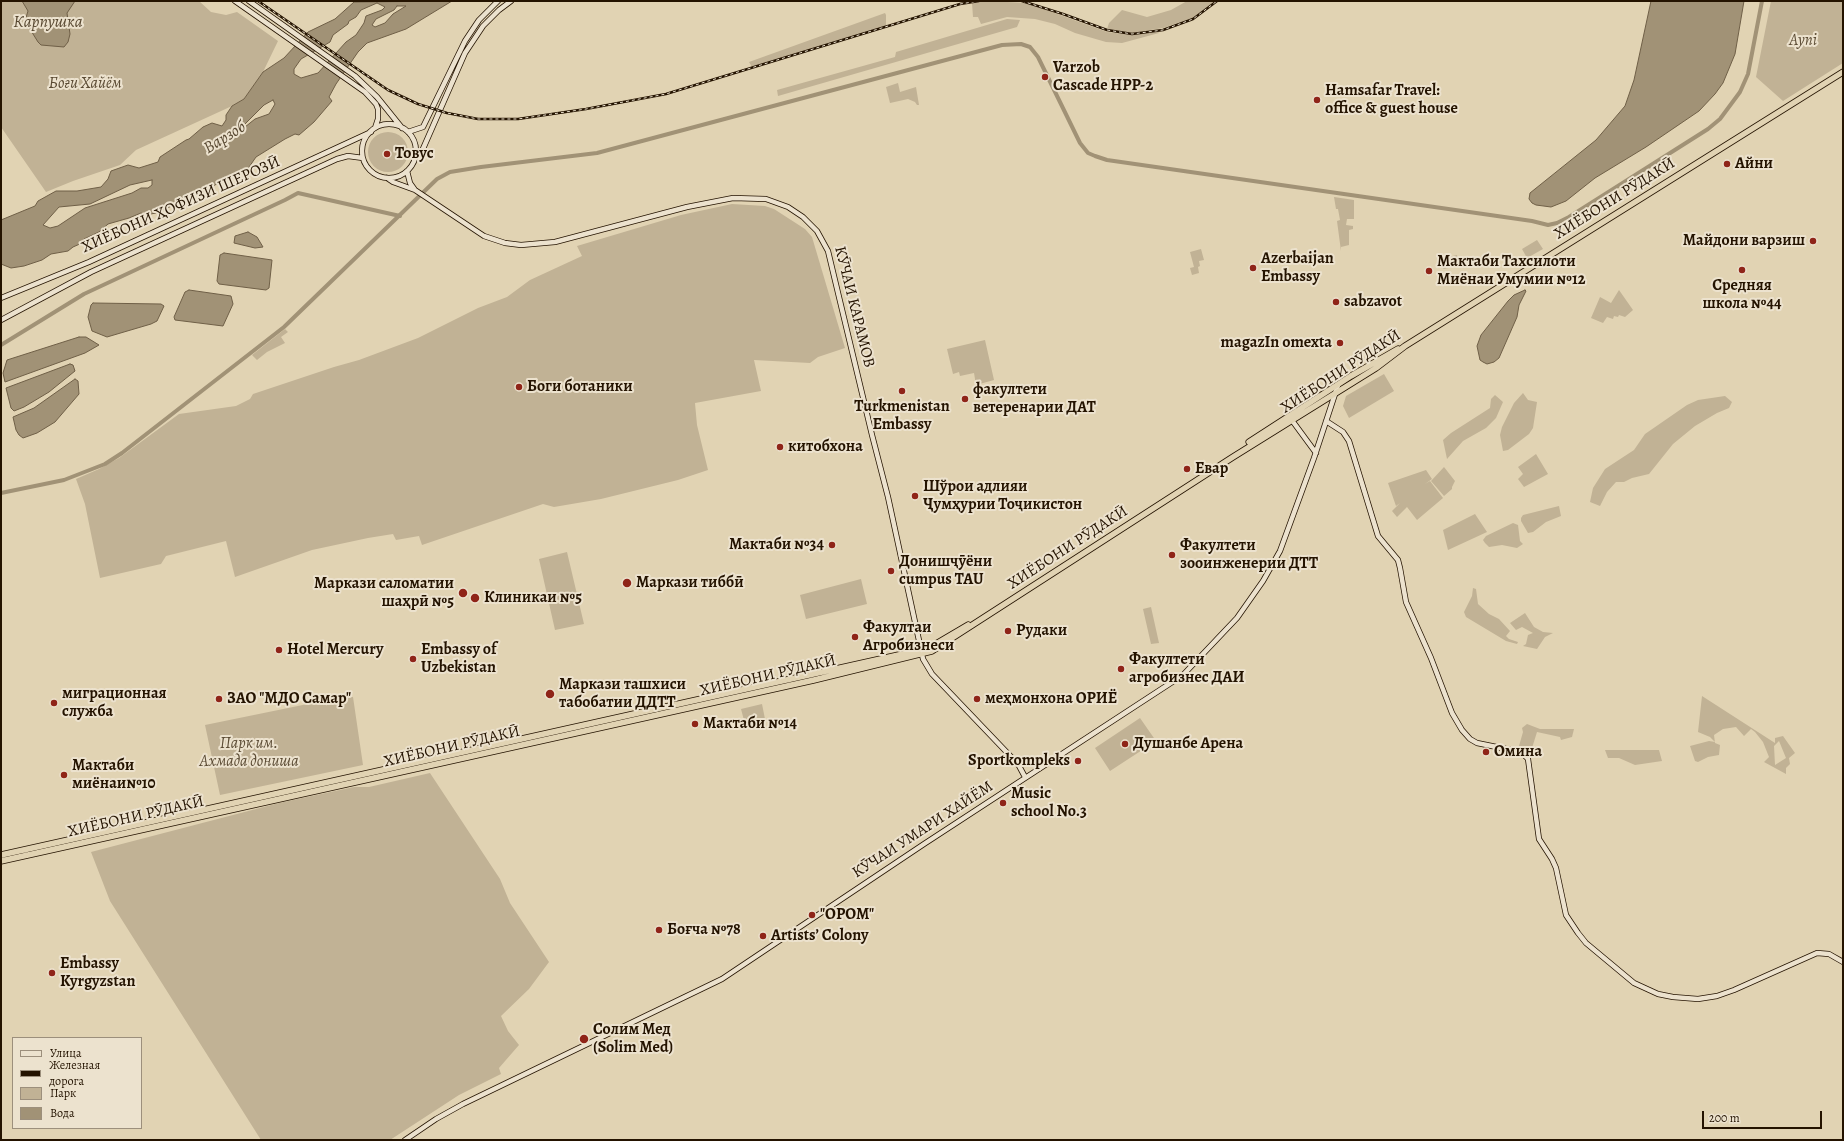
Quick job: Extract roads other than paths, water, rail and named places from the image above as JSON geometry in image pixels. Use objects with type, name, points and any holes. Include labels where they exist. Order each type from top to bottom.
[{"type":"highway","name":"ХИЁБОНИ РӮДАКӢ","points":[[1291,418],[1376,368],[1405,346],[1843,72]]},
{"type":"highway","points":[[1,855],[921,652],[934,646],[1291,418],[1383,356],[1405,346]]},
{"type":"highway","name":"ХИЁБОНИ РӮДАКӢ","points":[[1,861],[921,652]]},
{"type":"main road","points":[[235,1],[365,92],[376,104],[378,119],[375,128]]},
{"type":"main road","points":[[249,1],[288,27],[355,76],[377,97],[402,128]]},
{"type":"main road","points":[[408,132],[423,127],[465,41],[479,20],[498,1]]},
{"type":"main road","points":[[363,158],[365,164],[374,174],[387,178],[394,178],[407,171],[415,156],[422,151],[465,52],[483,26],[499,10],[511,1]]},
{"type":"main road","points":[[375,128],[384,125],[393,125],[408,132],[414,141],[415,156]]},
{"type":"main road","name":"ХИЁБОНИ ҲОФИЗИ ШЕРОЗӢ","points":[[1,320],[91,272],[337,159],[348,156],[363,158],[363,144],[375,128]]},
{"type":"main road","name":"ХИЁБОНИ ҲОФИЗИ ШЕРОЗӢ","points":[[1,298],[96,258],[371,132]]},
{"type":"main road","points":[[407,171],[410,183],[415,190]]},
{"type":"main road","name":"КӮЧАИ КАРАМОВ","points":[[387,178],[393,182],[415,190],[484,236],[505,243],[521,245],[555,242],[687,207],[733,198],[766,198],[788,207],[803,217],[817,231],[828,251],[888,497],[921,652],[926,666],[1018,764],[1025,778]]},
{"type":"main road","name":"КӮЧАИ УМАРИ ХАЙЁМ","points":[[405,1140],[436,1119],[463,1104],[722,979],[1183,674],[1237,618],[1263,581],[1280,551],[1316,453],[1338,385]]},
{"type":"main road","points":[[1291,418],[1316,453]]},
{"type":"main road","points":[[1326,421],[1343,432],[1349,441],[1365,490],[1374,525],[1382,542],[1398,560],[1406,602],[1431,658],[1452,713],[1462,730],[1470,739],[1484,745],[1516,751],[1525,755],[1528,759],[1538,835],[1556,868],[1566,915],[1578,934],[1586,943],[1634,983],[1666,996],[1698,999],[1717,996],[1734,990],[1817,953],[1828,954],[1843,962]]},
{"type":"water","name":"Карпушка","points":[[22,1],[75,1],[67,13],[70,34],[68,42],[64,47],[41,45],[38,42],[25,21],[28,11]]},
{"type":"water","name":"Варзоб","points":[[452,1],[406,29],[367,43],[358,52],[336,84],[329,97],[332,101],[314,122],[299,135],[295,134],[285,139],[256,157],[247,170],[235,173],[205,191],[156,213],[145,215],[141,213],[108,224],[99,232],[84,239],[82,243],[68,251],[51,254],[42,260],[24,266],[11,268],[1,264],[1,220],[35,206],[38,201],[56,191],[77,191],[101,187],[108,179],[111,171],[128,165],[139,168],[158,162],[160,157],[189,139],[203,127],[212,123],[222,126],[226,120],[226,115],[232,106],[244,99],[263,72],[284,58],[308,32],[335,19],[354,2]],"holes":[[[377,3],[385,7],[382,10],[366,16],[364,23],[356,35],[346,42],[318,73],[301,78],[294,74],[294,69],[301,59],[330,42],[333,35],[356,17],[361,10]],[[397,6],[406,6],[393,14],[385,23],[375,27],[372,25],[376,19],[394,10]],[[273,100],[275,104],[269,114],[255,119],[240,131],[235,133],[236,129],[241,128],[264,105]],[[152,180],[152,185],[148,188],[141,188],[132,193],[85,208],[58,226],[50,228],[43,225],[59,207],[90,204],[130,185]]]},
{"type":"water","points":[[1651,1],[1744,1],[1735,54],[1723,83],[1699,111],[1646,147],[1595,178],[1566,201],[1551,207],[1532,203],[1529,199],[1530,193],[1596,140],[1625,106],[1634,80]]},
{"type":"water","points":[[248,232],[257,237],[263,247],[255,248],[234,243],[235,236]]},
{"type":"water","points":[[224,253],[272,260],[269,288],[266,290],[219,284],[217,281],[220,255]]},
{"type":"water","points":[[189,290],[231,296],[233,304],[223,326],[175,320],[174,317],[185,292]]},
{"type":"water","points":[[1525,290],[1526,291],[1519,305],[1517,317],[1499,358],[1494,362],[1487,364],[1483,362],[1480,360],[1477,346],[1481,335],[1508,301],[1514,295]]},
{"type":"water","points":[[93,303],[161,304],[164,306],[157,321],[107,337],[92,331],[88,317],[91,305]]},
{"type":"water","points":[[79,337],[86,337],[99,345],[85,353],[5,382],[3,373],[7,360]]},
{"type":"water","points":[[70,364],[73,365],[75,371],[49,392],[24,407],[14,411],[11,408],[6,388]]},
{"type":"water","points":[[75,379],[78,381],[79,394],[55,422],[37,433],[23,438],[19,435],[16,430],[13,417],[34,408]]},
{"type":"waterway","points":[[1,493],[64,480],[105,464],[122,453],[284,327],[437,179],[450,172],[597,153],[1002,45],[1021,44],[1030,47],[1038,57],[1080,143],[1088,153],[1095,156],[1107,160],[1532,221],[1548,225],[1557,223],[1569,217],[1708,129],[1720,119],[1740,92],[1748,74],[1762,1]]},
{"type":"waterway","points":[[1,345],[84,294],[298,193],[400,216]]},
{"type":"railway","points":[[258,1],[388,90],[418,104],[447,113],[478,119],[518,119],[586,109],[666,94],[960,4],[979,1]]},
{"type":"railway","points":[[1022,1],[1107,30],[1132,34],[1163,30],[1193,19],[1217,1]]},
{"type":"place","name":"Varzob Cascade HPP-2","points":[[1045,77]]},
{"type":"place","name":"Hamsafar Travel: office & guest house","points":[[1317,100]]},
{"type":"place","name":"Товус","points":[[387,154]]},
{"type":"place","name":"Айни","points":[[1727,164]]},
{"type":"place","name":"Майдони варзиш","points":[[1813,241]]},
{"type":"place","name":"Azerbaijan Embassy","points":[[1253,268]]},
{"type":"place","name":"Средняя школа №44","points":[[1742,270]]},
{"type":"place","name":"Мактаби Тахсилоти Миёнаи Умумии №12","points":[[1429,271]]},
{"type":"place","name":"sabzavot","points":[[1336,302]]},
{"type":"place","name":"magazIn omexta","points":[[1340,343]]},
{"type":"place","name":"Боги ботаники","points":[[519,387]]},
{"type":"place","name":"Turkmenistan Embassy","points":[[902,391]]},
{"type":"place","name":"факултети ветеренарии ДАТ","points":[[965,399]]},
{"type":"place","name":"китобхона","points":[[780,447]]},
{"type":"place","name":"Евар","points":[[1187,469]]},
{"type":"place","name":"Шўрои адлияи Ҷумҳурии Тоҷикистон","points":[[915,496]]},
{"type":"place","name":"Мактаби №34","points":[[832,545]]},
{"type":"place","name":"Факултети зооинженерии ДТТ","points":[[1172,555]]},
{"type":"place","name":"Донишҷӯёни cumpus TAU","points":[[891,571]]},
{"type":"place","name":"Маркази тиббӣ","points":[[627,583]]},
{"type":"place","name":"Маркази саломатии шаҳрӣ №5","points":[[463,593]]},
{"type":"place","name":"Клиникаи №5","points":[[475,598]]},
{"type":"place","name":"Рудаки","points":[[1008,631]]},
{"type":"place","name":"Факултаи Агробизнеси","points":[[855,637]]},
{"type":"place","name":"Hotel Mercury","points":[[279,650]]},
{"type":"place","name":"Embassy of Uzbekistan","points":[[413,659]]},
{"type":"place","name":"Факултети агробизнес ДАИ","points":[[1121,669]]},
{"type":"place","name":"Маркази ташхиси табобатии ДДТТ","points":[[550,694]]},
{"type":"place","name":"ЗАО \"МДО Самар\"","points":[[219,699]]},
{"type":"place","name":"меҳмонхона ОРИЁ","points":[[977,699]]},
{"type":"place","name":"миграционная служба","points":[[54,703]]},
{"type":"place","name":"Мактаби №14","points":[[695,724]]},
{"type":"place","name":"Душанбе Арена","points":[[1125,744]]},
{"type":"place","name":"Омина","points":[[1486,752]]},
{"type":"place","name":"Sportkompleks","points":[[1078,761]]},
{"type":"place","name":"Мактаби миёнаи№10","points":[[64,775]]},
{"type":"place","name":"Music school No.3","points":[[1003,803]]},
{"type":"place","name":"\"OPOM\"","points":[[812,915]]},
{"type":"place","name":"Боғча №78","points":[[659,930]]},
{"type":"place","name":"Artists’ Colony","points":[[763,936]]},
{"type":"place","name":"Embassy Kyrgyzstan","points":[[52,973]]},
{"type":"place","name":"Солим Мед (Solim Med)","points":[[584,1039]]},
{"type":"park label","name":"Ayni","points":[[1803,41]]},
{"type":"park label","name":"Боғи Хайём","points":[[85,84]]},
{"type":"park label","name":"Парк им. Ахмада дониша","points":[[249,753]]}]
